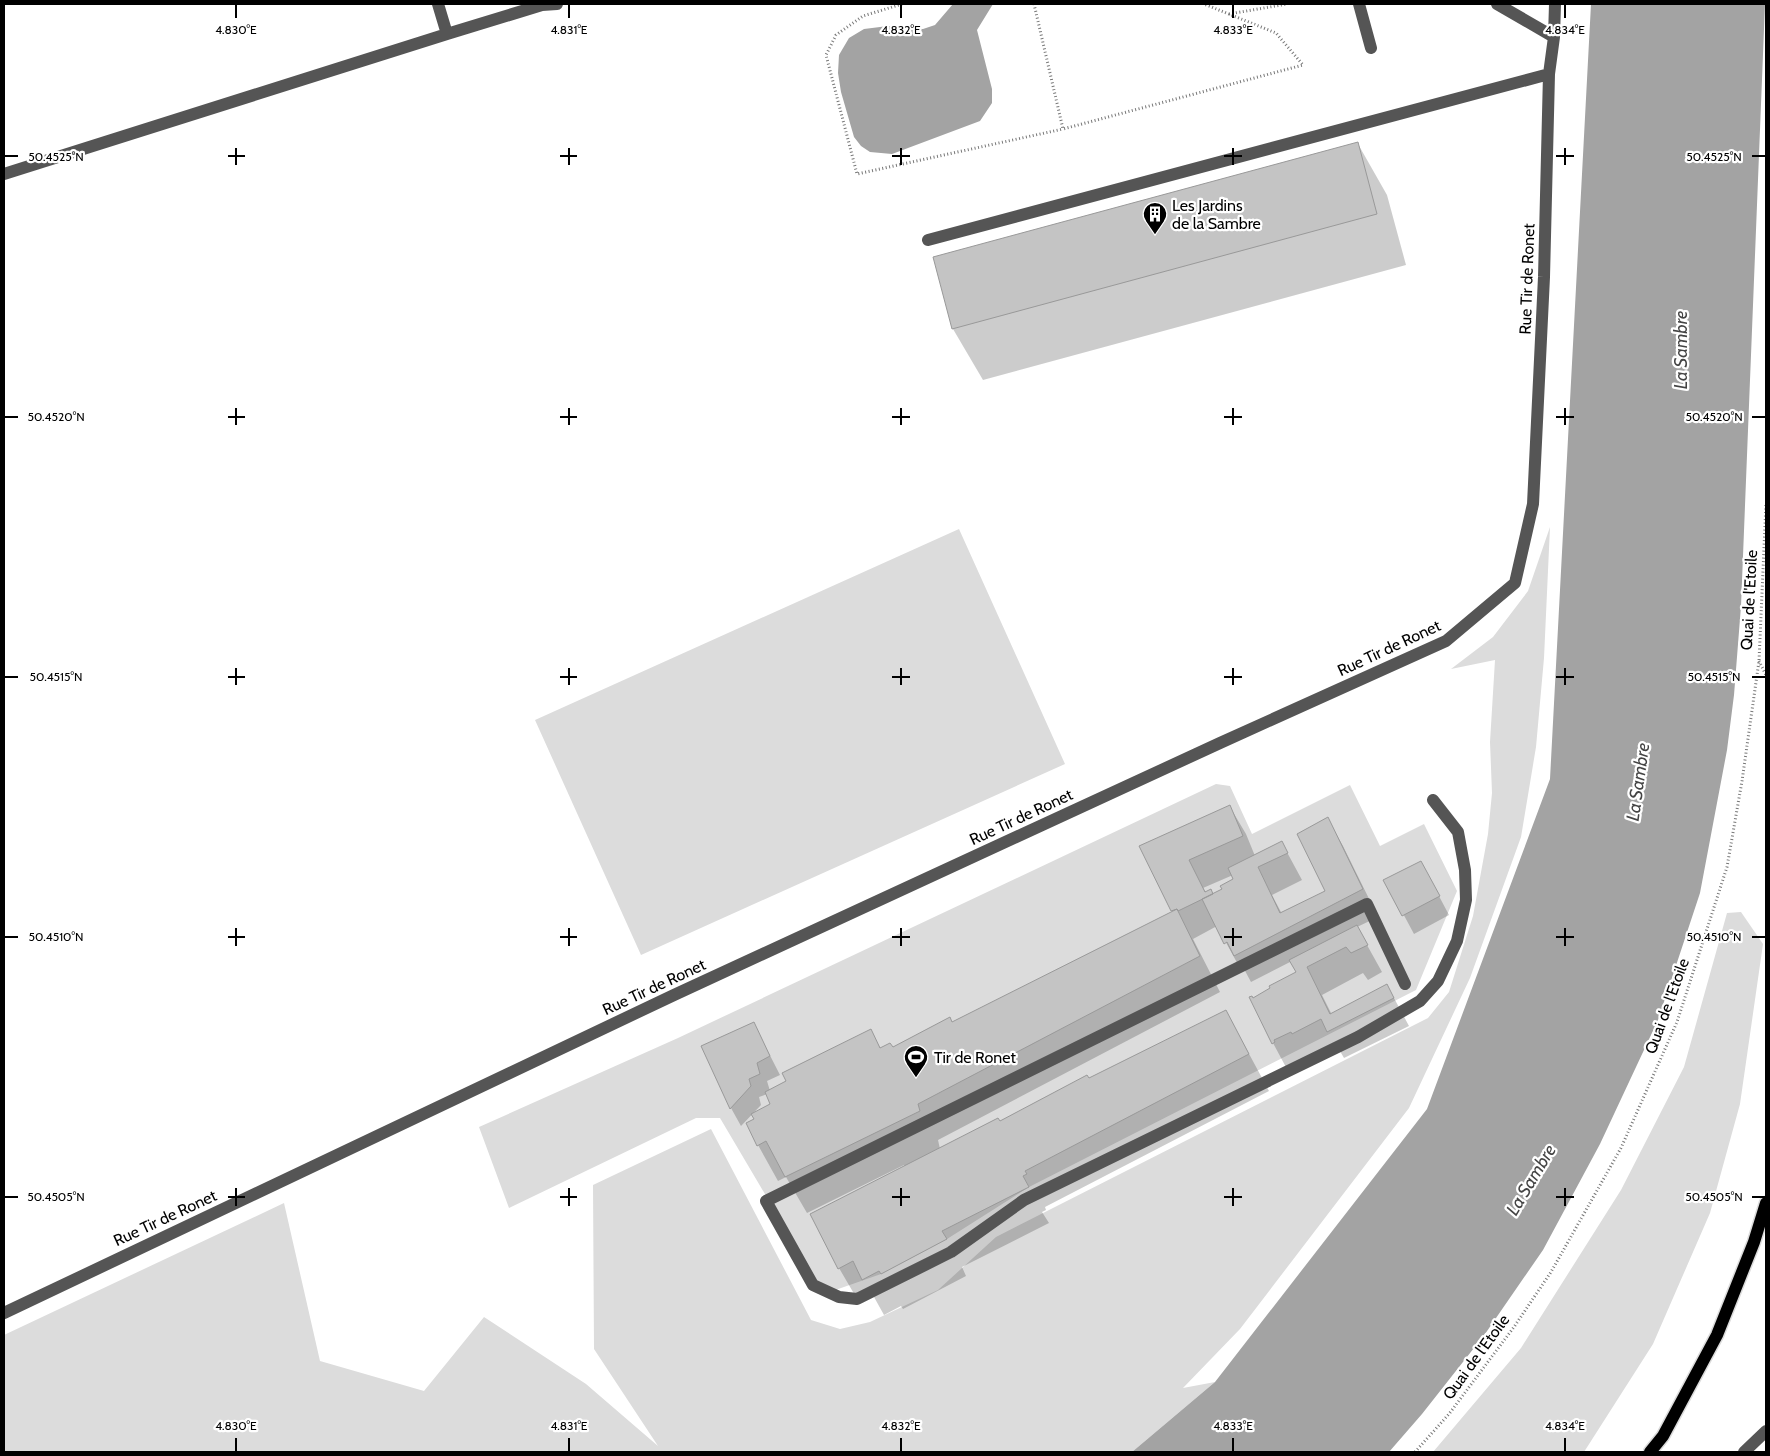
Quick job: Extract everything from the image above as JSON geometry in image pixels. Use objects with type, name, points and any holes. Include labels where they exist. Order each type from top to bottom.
[{"type":"main road","points":[[1650,1452],[1662,1436],[1717,1335],[1754,1242],[1766,1203]]},
{"type":"street","points":[[438,4],[447,34]]},
{"type":"street","points":[[4,174],[447,34],[542,6],[556,4]]},
{"type":"street","points":[[1359,4],[1371,48]]},
{"type":"street","points":[[1498,4],[1554,37]]},
{"type":"street","name":"Rue Tir de Ronet","points":[[4,1312],[674,995],[1211,747],[1446,641],[1515,582],[1533,504],[1544,277],[1549,74],[1554,37],[1555,4]]},
{"type":"street","points":[[928,240],[1549,74]]},
{"type":"street","points":[[1405,984],[1367,904],[766,1201],[813,1285],[839,1297],[857,1300],[951,1252],[1024,1200],[1358,1037],[1420,1001],[1438,981],[1456,941],[1466,900],[1465,870],[1458,832],[1433,800]]},
{"type":"street","points":[[1744,1452],[1766,1431]]},
{"type":"path","points":[[902,4],[863,16],[836,35],[826,56],[857,174],[1063,129],[1303,65],[1276,33],[1204,4]]},
{"type":"path","points":[[1034,4],[1063,129]]},
{"type":"path","points":[[1229,14],[1287,4]]},
{"type":"path","name":"Quai de l'Etoile","points":[[1415,1452],[1449,1414],[1514,1327],[1551,1272],[1621,1148],[1678,1022],[1727,867],[1742,781],[1759,660],[1766,503]]},
{"type":"path","points":[[1759,660],[1766,675]]},
{"type":"shaded area","points":[[1550,527],[1544,658],[1536,747],[1521,837],[1470,978],[1409,1108],[1240,1329],[1183,1388],[1215,1382],[1132,1452],[4,1452],[4,1335],[284,1203],[320,1361],[424,1391],[484,1317],[586,1384],[658,1446],[594,1349],[593,1185],[711,1129],[811,1320],[840,1329],[870,1322],[938,1290],[996,1237],[1428,1018],[1449,992],[1473,916],[1488,834],[1492,793],[1490,742],[1495,660],[1451,669],[1493,637],[1528,591]]},
{"type":"shaded area","points":[[959,529],[1065,764],[641,955],[535,720]]},
{"type":"shaded area","name":"Tir de Ronet","points":[[1216,784],[1230,786],[1252,834],[1350,785],[1380,846],[1424,824],[1457,891],[1416,990],[1029,1187],[947,1239],[881,1274],[824,1294],[720,1118],[696,1118],[509,1208],[479,1127],[678,1038]]},
{"type":"shaded area","points":[[1741,912],[1763,944],[1740,1104],[1710,1213],[1653,1344],[1584,1452],[1433,1452],[1521,1348],[1621,1190],[1684,1067],[1727,913]]},
{"type":"water","points":[[953,4],[993,4],[977,30],[992,89],[992,103],[980,121],[892,154],[870,152],[861,146],[854,137],[841,92],[838,73],[839,55],[849,38],[864,29],[888,26],[923,29],[935,25]]},
{"type":"water","name":"La Sambre","points":[[1591,4],[1765,4],[1741,606],[1734,695],[1727,750],[1700,893],[1658,1020],[1600,1144],[1543,1250],[1485,1334],[1422,1414],[1389,1452],[1132,1452],[1215,1382],[1427,1109],[1550,779]]},
{"type":"building","name":"Les Jardins de la Sambre","points":[[1358,142],[1377,214],[952,329],[933,257]]},
{"type":"building","points":[[1230,805],[1243,836],[1189,860],[1205,892],[1211,889],[1213,894],[1178,911],[1177,909],[1171,911],[1139,846]]},
{"type":"building","points":[[1328,817],[1363,889],[1234,956],[1227,942],[1224,944],[1202,899],[1222,889],[1220,886],[1233,879],[1228,868],[1282,841],[1288,853],[1258,867],[1280,913],[1325,891],[1297,834]]},
{"type":"building","points":[[1421,861],[1440,896],[1402,916],[1383,880]]},
{"type":"building","points":[[1177,909],[1200,956],[918,1104],[920,1111],[785,1177],[766,1141],[757,1146],[746,1123],[754,1119],[751,1114],[770,1104],[765,1092],[786,1081],[782,1073],[871,1029],[880,1048],[890,1043],[893,1047],[950,1017],[952,1022]]},
{"type":"building","points":[[1357,925],[1368,945],[1351,953],[1346,947],[1307,967],[1330,1014],[1387,984],[1394,998],[1327,1032],[1321,1019],[1292,1034],[1291,1032],[1274,1040],[1275,1042],[1272,1044],[1249,997],[1252,996],[1253,998],[1270,988],[1269,986],[1296,972],[1289,960]]},
{"type":"building","points":[[1226,1010],[1249,1054],[1025,1171],[1027,1174],[1023,1176],[1029,1187],[942,1231],[947,1239],[881,1274],[879,1271],[862,1280],[853,1261],[838,1269],[810,1214],[998,1118],[1000,1121],[1087,1075],[1089,1078]]},
{"type":"building","points":[[754,1022],[770,1056],[757,1063],[760,1074],[749,1079],[751,1086],[730,1109],[701,1046]]},
{"type":"place","name":"Les Jardins de la Sambre","points":[[1155,235]]},
{"type":"place","name":"Tir de Ronet","points":[[916,1078]]}]
